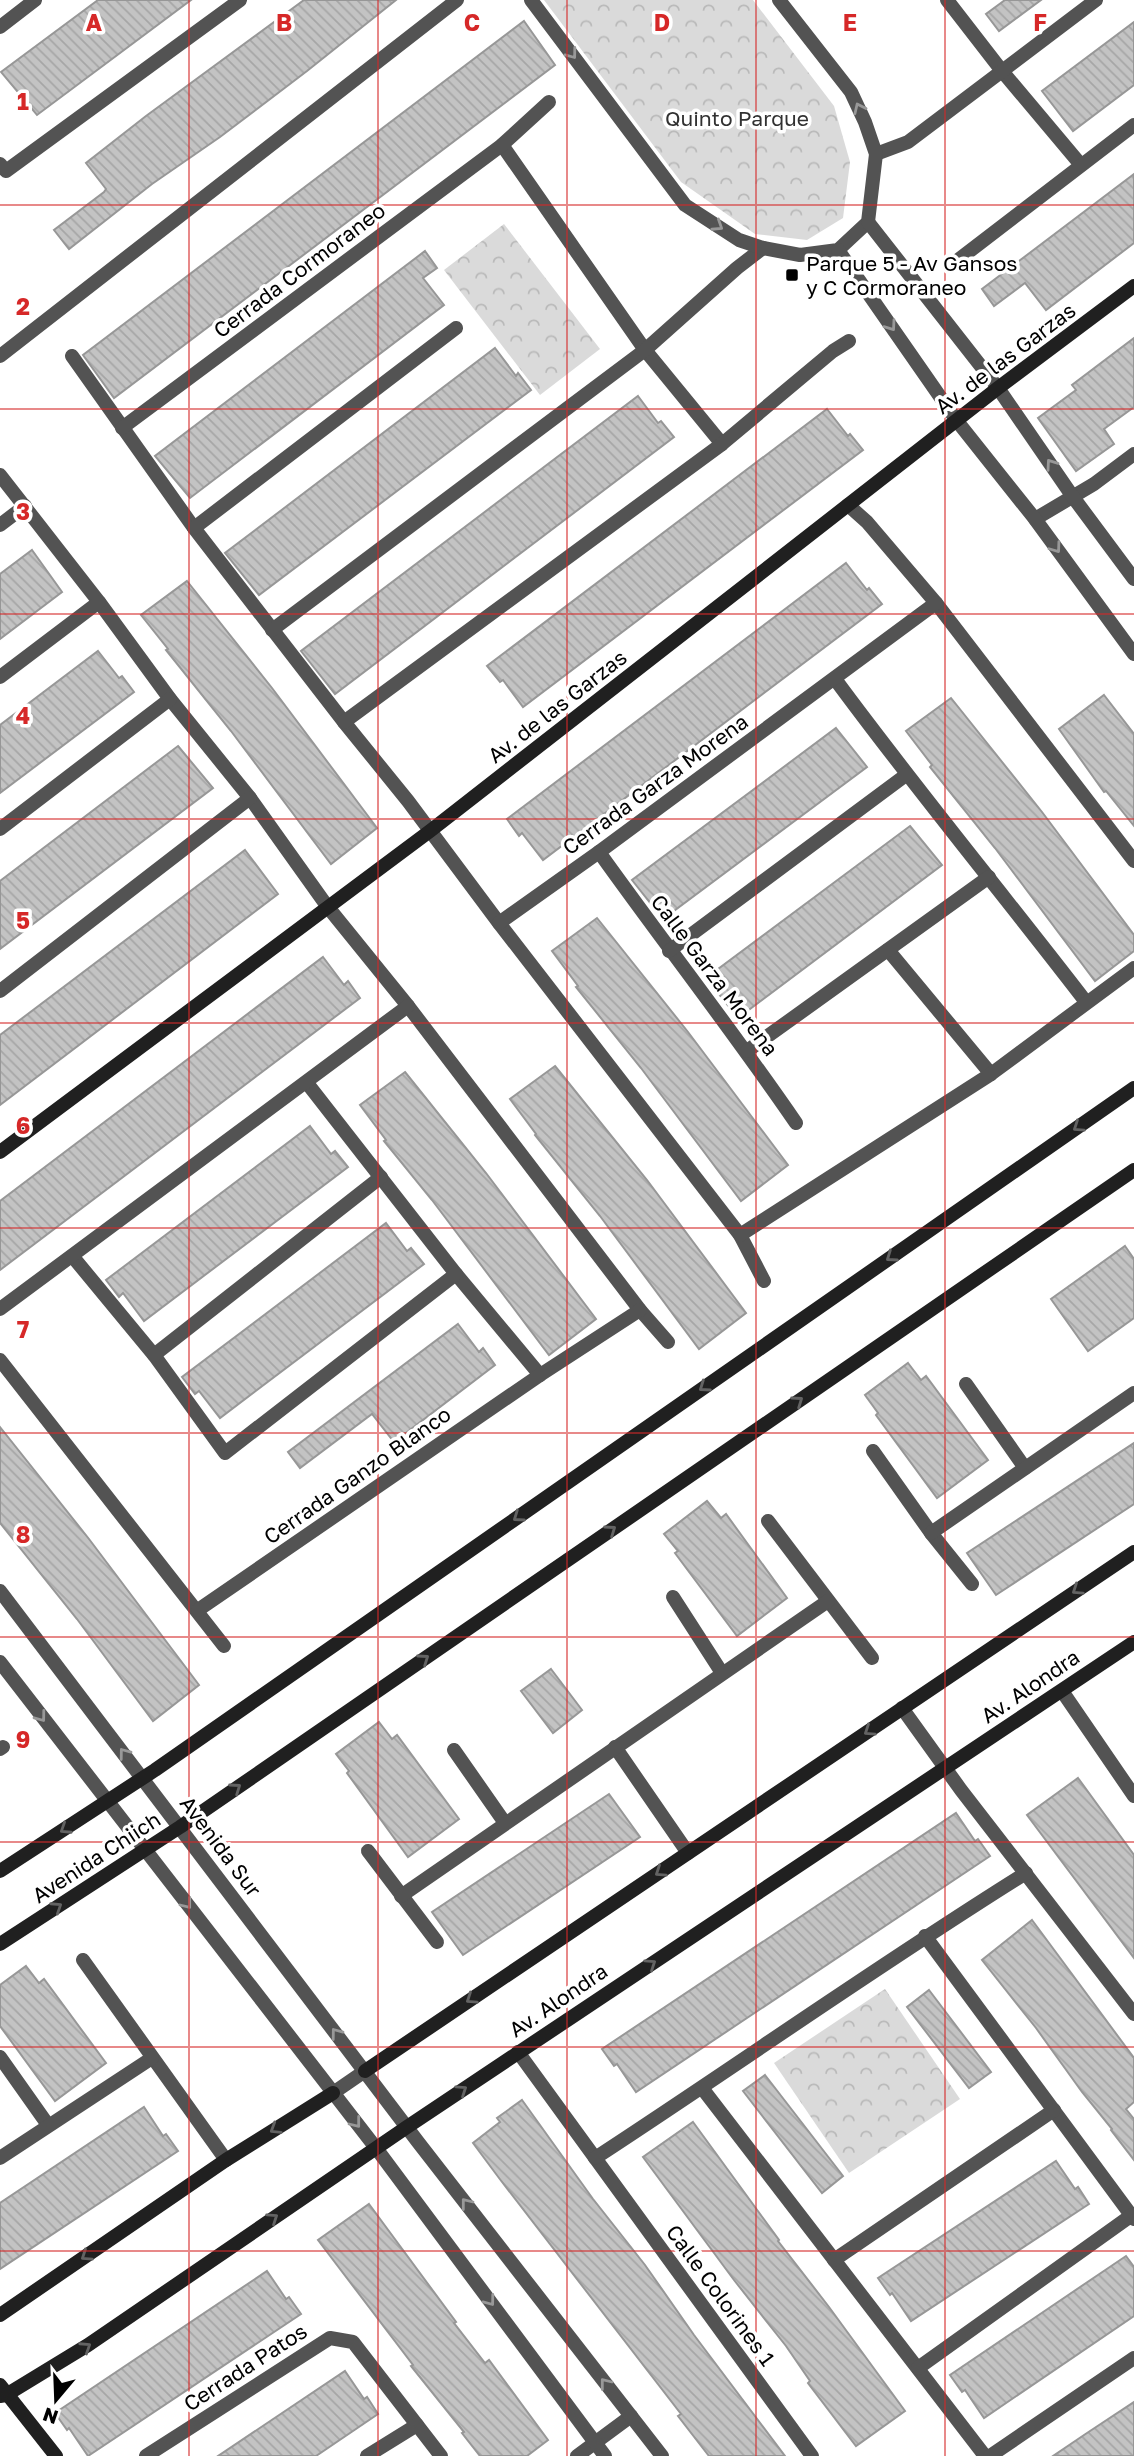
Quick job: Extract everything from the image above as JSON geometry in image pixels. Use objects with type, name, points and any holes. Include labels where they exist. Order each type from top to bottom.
[{"type":"main road","name":"Av. de las Garzas","points":[[0,1152],[430,831],[998,388],[1134,286]]},
{"type":"main road","name":"Avenida Chiich","points":[[0,1871],[143,1778],[1134,1088]]},
{"type":"main road","name":"Avenida Chiich","points":[[0,1944],[180,1827],[1134,1170]]},
{"type":"main road","points":[[365,2071],[1134,1552]]},
{"type":"main road","name":"Av. Alondra","points":[[2,2392],[89,2345],[518,2052],[1134,1642]]},
{"type":"main road","points":[[0,2315],[226,2160],[333,2093]]},
{"type":"main road","points":[[2,2392],[56,2456]]},
{"type":"street","points":[[0,27],[35,0]]},
{"type":"street","points":[[0,164],[6,171],[240,0]]},
{"type":"street","points":[[0,356],[457,0]]},
{"type":"street","points":[[531,0],[685,205],[739,240],[764,248],[800,255],[838,250],[868,222],[876,154],[851,92],[779,0]]},
{"type":"street","points":[[947,0],[1081,165]]},
{"type":"street","points":[[876,154],[908,142],[1096,0]]},
{"type":"street","name":"Cerrada Cormoraneo","points":[[122,428],[502,145],[549,102]]},
{"type":"street","points":[[958,260],[1134,125]]},
{"type":"street","points":[[502,145],[645,350],[722,444]]},
{"type":"street","points":[[868,222],[998,388],[1073,497],[1134,579]]},
{"type":"street","points":[[272,630],[645,350],[737,268],[764,248]]},
{"type":"street","points":[[838,250],[957,421],[1035,519],[1134,654]]},
{"type":"street","points":[[194,528],[456,328]]},
{"type":"street","points":[[344,722],[722,444],[833,351],[849,341]]},
{"type":"street","points":[[72,356],[194,528],[408,800],[499,923],[740,1235],[764,1281]]},
{"type":"street","points":[[1035,519],[1073,497],[1134,454]]},
{"type":"street","points":[[0,475],[170,699],[250,798],[327,906],[408,1006],[640,1310],[668,1342]]},
{"type":"street","points":[[849,505],[867,522],[936,603],[1134,861]]},
{"type":"street","points":[[0,525],[25,506]]},
{"type":"street","points":[[0,677],[99,602]]},
{"type":"street","name":"Cerrada Garza Morena","points":[[499,923],[936,603]]},
{"type":"street","points":[[835,679],[905,775],[1086,1002]]},
{"type":"street","points":[[0,829],[170,699]]},
{"type":"street","points":[[669,951],[905,775]]},
{"type":"street","points":[[0,991],[250,798]]},
{"type":"street","name":"Calle Garza Morena","points":[[599,852],[669,951],[747,1051],[796,1123]]},
{"type":"street","points":[[747,1051],[989,877]]},
{"type":"street","points":[[888,950],[991,1074]]},
{"type":"street","points":[[740,1235],[991,1074],[1134,968]]},
{"type":"street","points":[[0,1309],[408,1006]]},
{"type":"street","points":[[307,1083],[456,1274],[540,1375]]},
{"type":"street","points":[[153,1355],[381,1177]]},
{"type":"street","points":[[73,1257],[153,1355],[225,1453],[456,1274]]},
{"type":"street","name":"Cerrada Ganzo Blanco","points":[[198,1610],[540,1375],[640,1310]]},
{"type":"street","points":[[0,1360],[224,1646]]},
{"type":"street","points":[[965,1384],[1026,1468]]},
{"type":"street","points":[[931,1533],[1134,1393]]},
{"type":"street","points":[[873,1451],[931,1533],[972,1584]]},
{"type":"street","points":[[768,1521],[872,1658]]},
{"type":"street","name":"Avenida Sur","points":[[0,1591],[407,2127],[662,2456]]},
{"type":"street","points":[[673,1597],[722,1673]]},
{"type":"street","points":[[401,1896],[828,1601]]},
{"type":"street","points":[[0,1662],[376,2148],[606,2456]]},
{"type":"street","points":[[1062,1691],[1134,1796]]},
{"type":"street","points":[[902,1708],[944,1768],[1134,2014]]},
{"type":"street","points":[[615,1746],[688,1853]]},
{"type":"street","points":[[454,1750],[505,1823]]},
{"type":"street","points":[[368,1851],[437,1942]]},
{"type":"street","points":[[595,2158],[925,1936],[1026,1873]]},
{"type":"street","points":[[918,2368],[1133,2217],[925,1936]]},
{"type":"street","points":[[83,1960],[226,2160]]},
{"type":"street","name":"Calle Colorines 1","points":[[518,2052],[812,2456]]},
{"type":"street","points":[[0,2057],[48,2125]]},
{"type":"street","points":[[0,2158],[152,2058]]},
{"type":"street","points":[[333,2093],[365,2071]]},
{"type":"street","points":[[702,2088],[985,2456]]},
{"type":"street","points":[[834,2260],[1054,2110]]},
{"type":"street","name":"Cerrada Patos","points":[[146,2456],[330,2338],[354,2342],[441,2456]]},
{"type":"street","points":[[990,2456],[1134,2358]]},
{"type":"street","points":[[577,2455],[631,2416]]},
{"type":"street","points":[[367,2456],[416,2425]]},
{"type":"green space","name":"Quinto Parque","points":[[544,0],[753,0],[834,106],[850,162],[843,218],[807,240],[755,234],[681,182]]},
{"type":"green space","points":[[504,224],[600,349],[540,395],[444,270]]},
{"type":"green space","points":[[885,1989],[960,2099],[849,2173],[774,2063]]},
{"type":"building","points":[[98,0],[191,0],[37,115],[1,72]]},
{"type":"building","points":[[304,0],[396,0],[307,71],[152,184],[69,249],[54,230],[106,189],[86,163]]},
{"type":"building","points":[[1005,0],[1041,0],[999,31],[986,14]]},
{"type":"building","points":[[524,21],[555,65],[114,398],[83,355]]},
{"type":"building","points":[[1134,22],[1134,85],[1073,131],[1042,91]]},
{"type":"building","points":[[1134,174],[1134,243],[1046,310],[1025,283],[994,306],[982,289]]},
{"type":"building","points":[[425,251],[437,268],[423,278],[444,305],[190,498],[155,456]]},
{"type":"building","points":[[1134,338],[1134,407],[1104,429],[1114,444],[1076,471],[1038,418],[1076,390],[1072,385]]},
{"type":"building","points":[[495,348],[516,376],[518,373],[531,390],[259,595],[225,553]]},
{"type":"building","points":[[638,396],[658,423],[661,421],[674,437],[335,694],[301,651]]},
{"type":"building","points":[[827,409],[863,450],[523,707],[503,680],[500,682],[487,666]]},
{"type":"building","points":[[32,550],[62,592],[0,639],[0,574]]},
{"type":"building","points":[[846,563],[882,604],[543,860],[522,833],[519,836],[507,819]]},
{"type":"building","points":[[187,581],[272,688],[377,828],[331,864],[141,615]]},
{"type":"building","points":[[98,651],[134,692],[0,793],[0,725]]},
{"type":"building","points":[[1104,695],[1134,734],[1134,826],[1106,791],[1104,792],[1059,729]]},
{"type":"building","points":[[951,698],[1042,812],[1134,935],[1134,951],[1095,981],[930,767],[932,765],[906,731]]},
{"type":"building","points":[[836,728],[867,767],[663,919],[632,880]]},
{"type":"building","points":[[178,746],[213,788],[0,949],[0,881]]},
{"type":"building","points":[[910,826],[942,865],[738,1018],[706,978]]},
{"type":"building","points":[[245,850],[278,894],[0,1105],[0,1035]]},
{"type":"building","points":[[597,918],[688,1032],[788,1165],[741,1201],[576,987],[578,986],[552,951]]},
{"type":"building","points":[[323,957],[344,985],[348,981],[360,998],[0,1270],[0,1201]]},
{"type":"building","points":[[555,1066],[647,1180],[746,1313],[699,1349],[510,1099]]},
{"type":"building","points":[[405,1072],[486,1173],[596,1319],[549,1355],[384,1141],[386,1140],[360,1105]]},
{"type":"building","points":[[310,1126],[331,1154],[335,1151],[348,1167],[144,1321],[123,1293],[119,1297],[106,1280]]},
{"type":"building","points":[[386,1223],[407,1251],[411,1248],[424,1264],[220,1418],[199,1391],[195,1394],[182,1377]]},
{"type":"building","points":[[1125,1246],[1134,1259],[1134,1318],[1088,1351],[1051,1299]]},
{"type":"building","points":[[458,1324],[479,1352],[483,1348],[495,1365],[394,1442],[372,1414],[300,1468],[288,1452]]},
{"type":"building","points":[[908,1363],[921,1380],[926,1376],[988,1460],[937,1498],[876,1415],[878,1413],[865,1395]]},
{"type":"building","points":[[0,1427],[199,1685],[153,1721],[77,1619],[0,1523]]},
{"type":"building","points":[[1134,1443],[1134,1504],[996,1595],[967,1553]]},
{"type":"building","points":[[707,1501],[721,1518],[726,1514],[787,1598],[737,1636],[675,1553],[678,1551],[664,1534]]},
{"type":"building","points":[[551,1669],[582,1710],[553,1733],[521,1691]]},
{"type":"building","points":[[379,1722],[392,1739],[397,1735],[459,1819],[408,1857],[336,1754]]},
{"type":"building","points":[[1078,1778],[1134,1855],[1134,1958],[1027,1815]]},
{"type":"building","points":[[609,1794],[640,1837],[463,1955],[432,1912]]},
{"type":"building","points":[[956,1813],[975,1841],[978,1839],[990,1856],[636,2092],[617,2064],[614,2066],[602,2049]]},
{"type":"building","points":[[1032,1920],[1134,2058],[1134,2102],[1126,2109],[1134,2119],[1134,2160],[982,1960]]},
{"type":"building","points":[[26,1966],[39,1983],[44,1979],[106,2063],[55,2101],[0,2026],[0,1985]]},
{"type":"building","points":[[929,1990],[991,2072],[969,2088],[907,2007]]},
{"type":"building","points":[[765,2075],[843,2176],[822,2193],[743,2091]]},
{"type":"building","points":[[522,2100],[785,2456],[709,2456],[678,2416],[681,2414],[473,2143],[500,2122],[497,2118]]},
{"type":"building","points":[[144,2107],[163,2136],[166,2134],[178,2151],[0,2269],[0,2203]]},
{"type":"building","points":[[693,2122],[905,2411],[856,2446],[808,2383],[810,2381],[786,2346],[643,2157]]},
{"type":"building","points":[[1056,2161],[1089,2204],[911,2321],[878,2278]]},
{"type":"building","points":[[369,2204],[456,2322],[454,2323],[485,2363],[489,2360],[548,2440],[527,2456],[480,2456],[318,2240]]},
{"type":"building","points":[[1126,2256],[1134,2267],[1134,2316],[984,2418],[965,2390],[962,2392],[950,2375]]},
{"type":"building","points":[[267,2271],[286,2299],[289,2297],[301,2314],[88,2456],[55,2413]]},
{"type":"building","points":[[345,2371],[378,2414],[316,2456],[218,2456]]},
{"type":"building","points":[[1134,2402],[1134,2456],[1053,2456],[1087,2433]]},
{"type":"place","name":"Parque 5 - Av Gansos y C Cormoraneo","points":[[792,275]]}]
